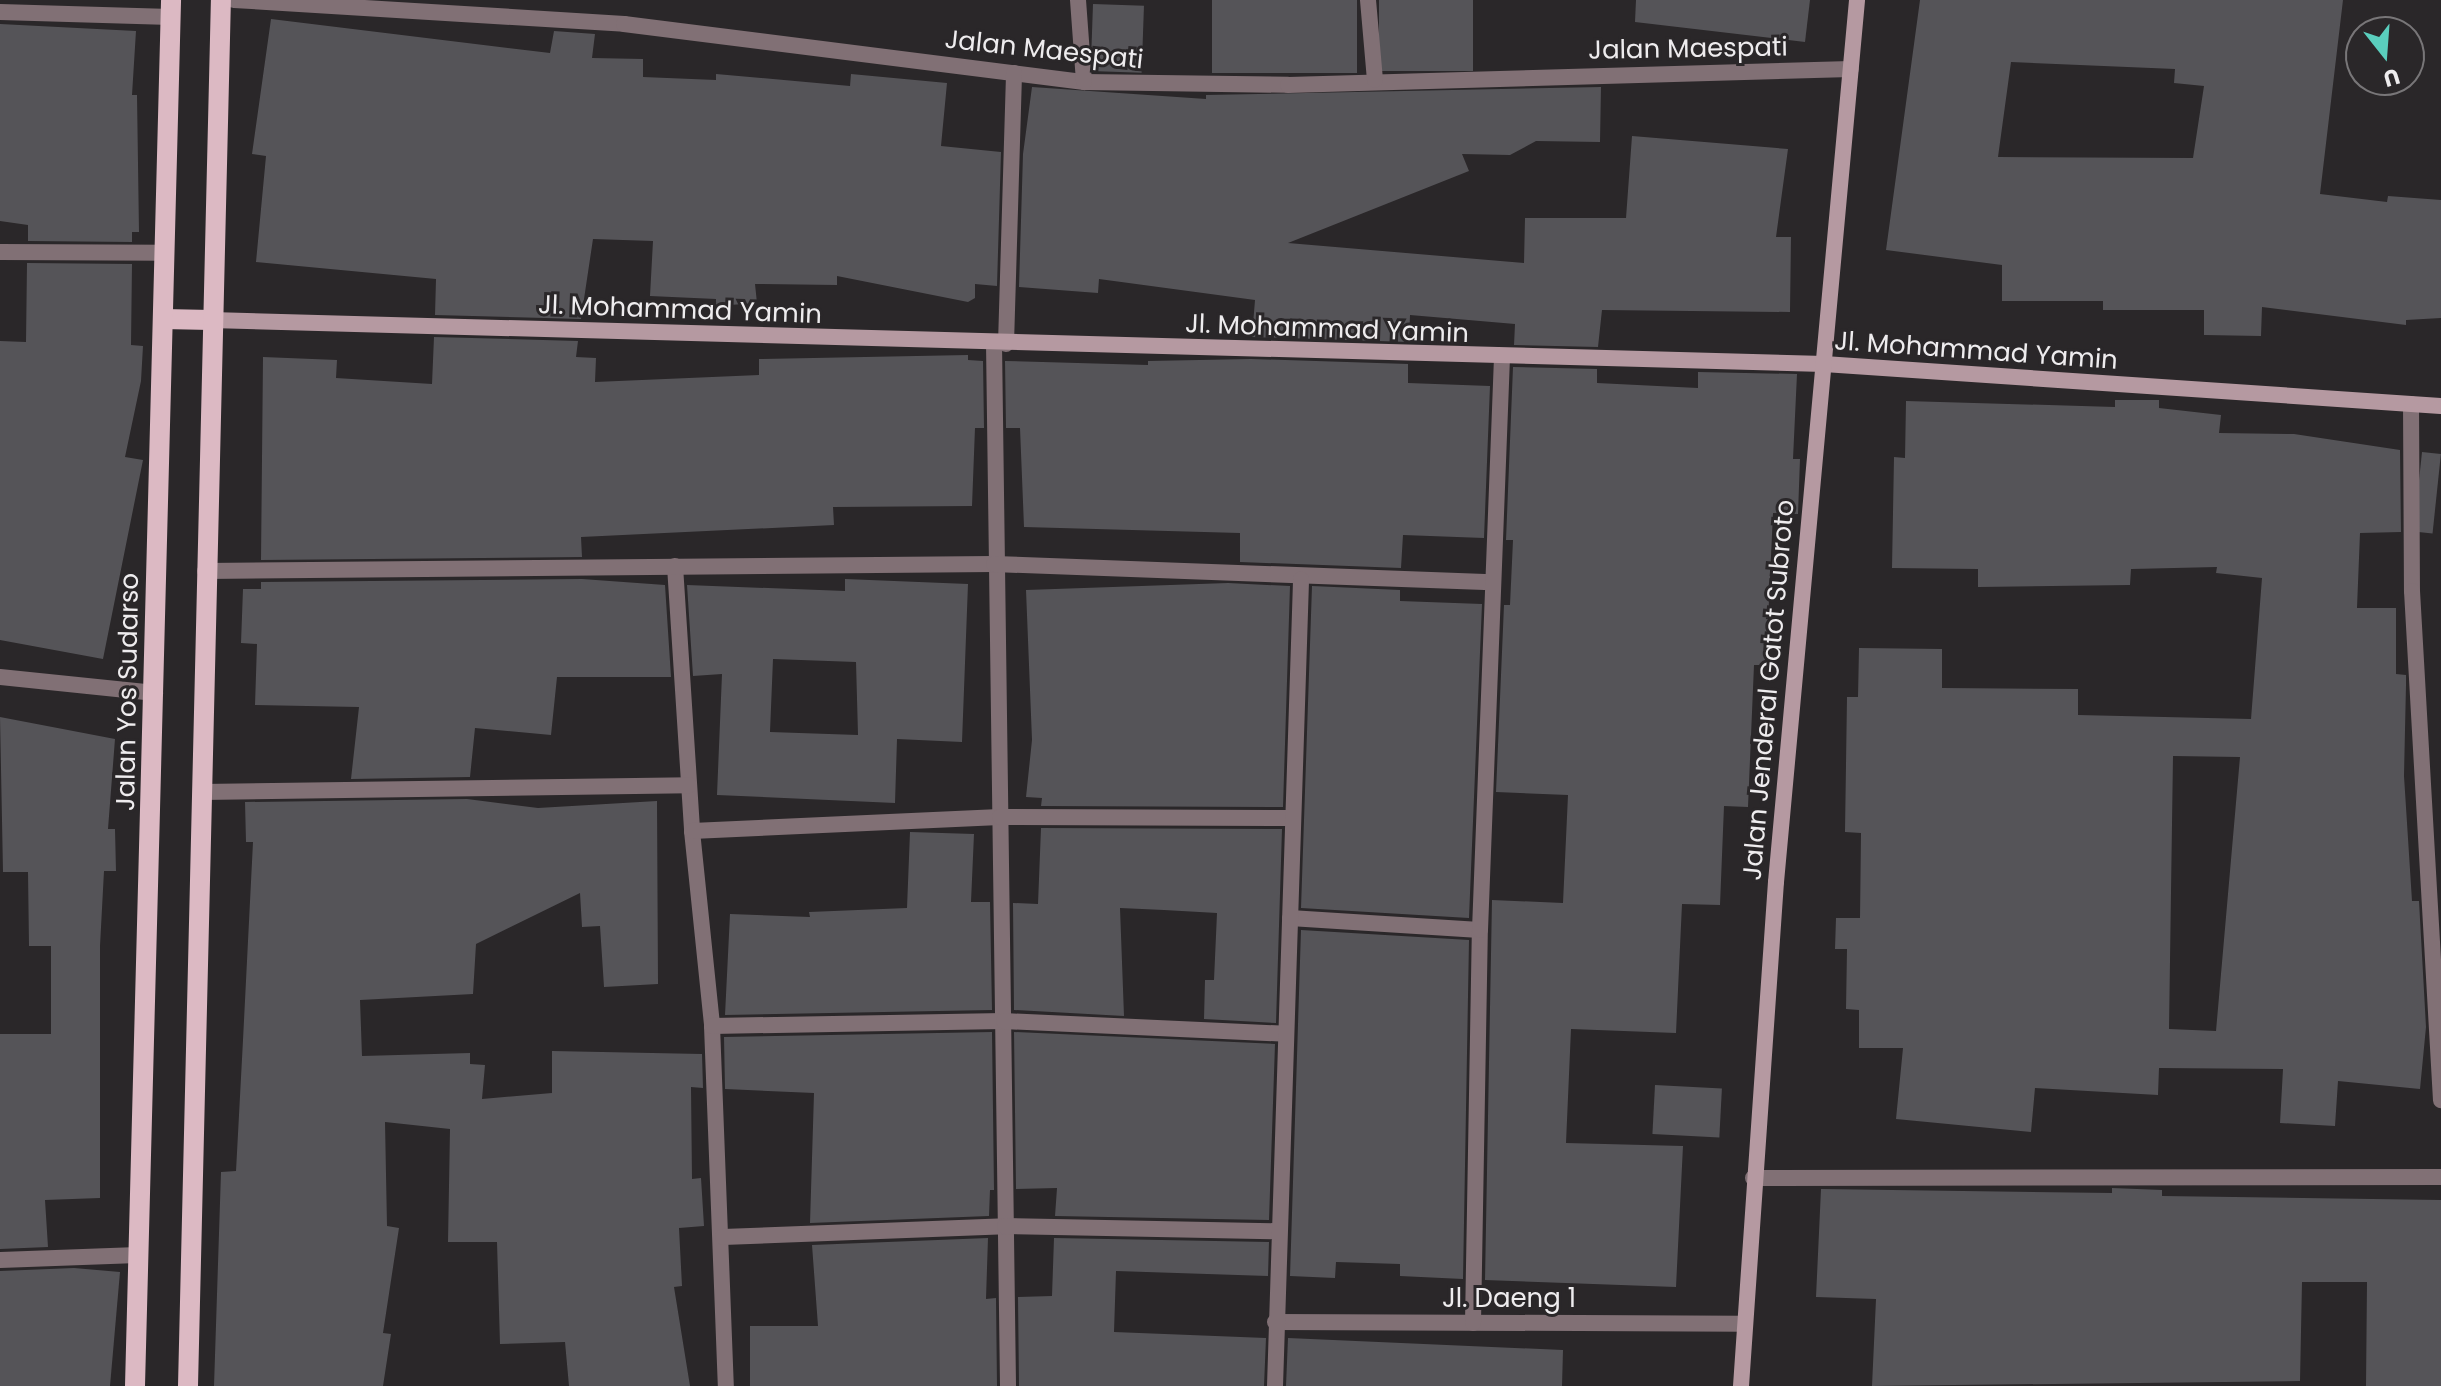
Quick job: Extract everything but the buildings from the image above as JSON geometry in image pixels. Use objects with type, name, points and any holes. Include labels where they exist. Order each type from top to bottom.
[{"type":"main road","points":[[188,1386],[205,571],[221,0]]},
{"type":"main road","name":"Jalan Jenderal Gatot Subroto","points":[[1741,1386],[1753,1178],[1857,0]]},
{"type":"main road","name":"Jalan Yos Sudarso","points":[[135,1386],[171,9]]},
{"type":"main road","points":[[163,319],[211,320]]},
{"type":"main road","name":"Jl. Mohammad Yamin","points":[[211,320],[1502,358],[1824,364],[2441,406]]},
{"type":"street","name":"Jalan Maespati","points":[[234,0],[624,24],[1084,82],[1202,86],[1851,69]]},
{"type":"street","points":[[1078,0],[1084,82]]},
{"type":"street","points":[[1368,0],[1375,80]]},
{"type":"street","points":[[0,12],[171,9]]},
{"type":"street","points":[[1008,1386],[994,564],[1000,343],[1014,73]]},
{"type":"street","points":[[0,252],[164,253]]},
{"type":"street","points":[[1473,1323],[1480,930],[1502,358]]},
{"type":"street","points":[[2411,404],[2412,591],[2441,1100]]},
{"type":"street","points":[[205,571],[994,564],[1301,579],[1492,582]]},
{"type":"street","points":[[675,566],[692,831],[712,1026],[723,1237],[726,1386]]},
{"type":"street","points":[[1275,1386],[1276,1231],[1286,1034],[1301,579]]},
{"type":"street","points":[[0,677],[155,693]]},
{"type":"street","points":[[202,792],[689,785]]},
{"type":"street","points":[[692,831],[1000,817],[1293,818]]},
{"type":"street","points":[[1290,918],[1480,930]]},
{"type":"street","points":[[712,1026],[1004,1021],[1286,1034]]},
{"type":"street","points":[[1753,1178],[2441,1177]]},
{"type":"street","points":[[723,1237],[1005,1226],[1276,1231]]},
{"type":"street","points":[[0,1260],[138,1255]]},
{"type":"street","name":"Jl. Daeng 1","points":[[1275,1322],[1743,1324]]}]
